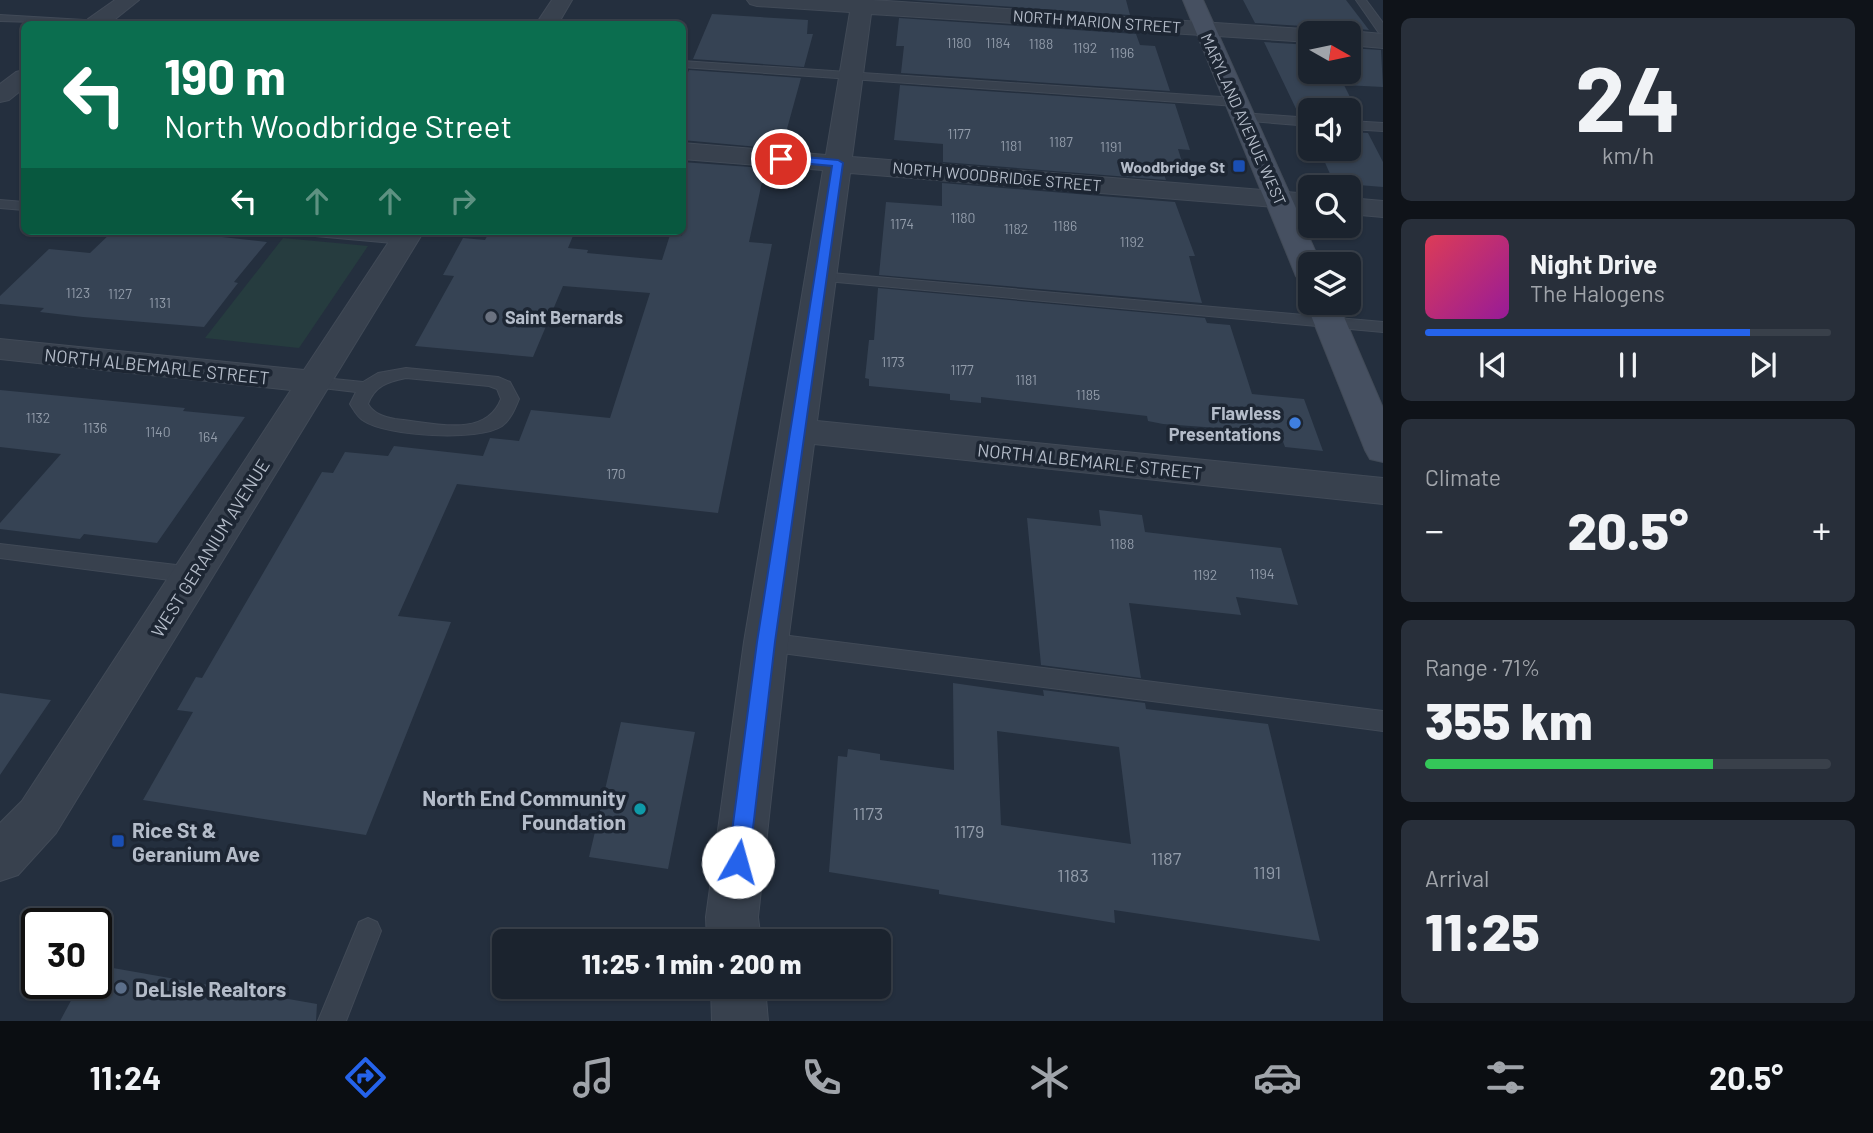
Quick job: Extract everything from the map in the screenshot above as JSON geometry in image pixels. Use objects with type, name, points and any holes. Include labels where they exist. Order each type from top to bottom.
[{"type":"main road","name":"MARYLAND AVENUE WEST","points":[[1193,0],[1301,252]]},
{"type":"main road","points":[[1326,315],[1383,450]]},
{"type":"street","points":[[101,21],[129,0]]},
{"type":"street","points":[[549,21],[562,0]]},
{"type":"street","name":"NORTH MARION STREET","points":[[757,0],[862,3],[1298,35]]},
{"type":"street","points":[[733,929],[732,917],[766,642],[862,3]]},
{"type":"street","points":[[1362,39],[1383,41]]},
{"type":"street","points":[[0,95],[21,79]]},
{"type":"street","points":[[0,100],[21,102]]},
{"type":"street","name":"NORTH WOODBRIDGE STREET","points":[[686,151],[1298,201]]},
{"type":"street","points":[[1361,207],[1383,209]]},
{"type":"street","name":"WEST GERANIUM AVENUE","points":[[0,858],[39,817],[407,235]]},
{"type":"street","name":"NORTH ALBEMARLE STREET","points":[[0,349],[314,382]]},
{"type":"street","name":"NORTH ALBEMARLE STREET","points":[[797,431],[1383,491]]},
{"type":"street","points":[[739,999],[740,1021]]},
{"type":"lane","points":[[1362,0],[1383,31]]},
{"type":"lane","points":[[0,18],[48,21]]},
{"type":"lane","points":[[686,64],[851,75],[1239,110],[1298,120]]},
{"type":"lane","points":[[1361,126],[1383,127]]},
{"type":"lane","points":[[0,204],[21,206]]},
{"type":"lane","points":[[820,277],[1298,310]]},
{"type":"lane","points":[[1337,315],[1383,327]]},
{"type":"lane","points":[[314,382],[366,388],[392,375],[415,373],[492,381],[503,386],[510,399],[506,410],[497,420],[474,430],[457,431],[384,422],[372,418],[359,404],[366,388]]},
{"type":"lane","points":[[0,551],[192,575]]},
{"type":"lane","points":[[766,642],[1383,721]]},
{"type":"lane","points":[[332,1021],[368,931]]},
{"type":"green space","points":[[283,238],[368,246],[299,348],[205,338]]},
{"type":"building","points":[[911,0],[1126,0],[1130,15]]},
{"type":"building","points":[[1243,0],[1346,0],[1369,30],[1362,29],[1362,21],[1298,21],[1298,26],[1255,23]]},
{"type":"building","points":[[712,14],[808,20],[807,34],[813,34],[804,67],[693,59]]},
{"type":"building","points":[[899,18],[1136,34],[1140,45],[1155,46],[1170,91],[901,73],[904,46],[896,46]]},
{"type":"building","points":[[1264,42],[1298,44],[1298,84],[1362,84],[1362,49],[1381,50],[1383,87],[1344,85],[1350,98],[1298,98],[1298,113]]},
{"type":"building","points":[[689,70],[801,78],[785,136],[773,135],[770,148],[686,140],[686,76]]},
{"type":"building","points":[[900,85],[1175,104],[1190,150],[1178,149],[1183,165],[1160,163],[1166,180],[943,162],[943,144],[894,140]]},
{"type":"building","points":[[1361,133],[1368,133],[1383,162],[1383,187],[1361,185],[1361,175],[1330,175],[1324,161],[1361,161]]},
{"type":"building","points":[[686,162],[765,168],[749,242],[772,244],[718,513],[457,484],[398,616],[451,622],[366,835],[143,800],[193,712],[177,710],[196,677],[202,678],[322,472],[333,473],[345,452],[388,456],[394,446],[483,456],[490,438],[519,441],[531,410],[610,418],[650,293],[563,286],[533,357],[415,346],[454,276],[443,275],[463,238],[485,240],[488,235],[573,235],[568,248],[588,250],[587,253],[662,260],[670,235],[686,235]]},
{"type":"building","points":[[942,183],[1175,202],[1195,256],[1189,256],[1202,303],[879,275],[886,202],[942,206]]},
{"type":"building","points":[[109,235],[204,235],[267,242],[234,282],[238,283],[204,327],[83,317],[40,312],[44,308],[0,304],[0,296],[49,249],[90,253]]},
{"type":"building","points":[[878,288],[1205,318],[1207,323],[1230,325],[1252,394],[1304,399],[1323,451],[1285,447],[1281,436],[1163,424],[1148,421],[1147,416],[981,397],[981,403],[950,400],[950,394],[869,386],[869,379],[865,378],[869,340],[874,340]]},
{"type":"building","points":[[0,390],[185,408],[183,411],[245,417],[157,543],[84,534],[80,539],[0,529],[0,523],[61,454],[0,447]]},
{"type":"building","points":[[1099,510],[1142,515],[1145,532],[1281,548],[1298,605],[1236,597],[1241,615],[1129,603],[1141,678],[1041,665],[1027,518],[1101,526]]},
{"type":"building","points":[[953,683],[1044,696],[1043,690],[1145,703],[1146,709],[1268,724],[1320,941],[1114,910],[1115,923],[939,894],[939,890],[829,872],[838,756],[847,757],[848,749],[880,754],[880,760],[954,770]],"holes":[[[997,731],[1119,747],[1131,844],[1001,825]]]},
{"type":"building","points":[[0,693],[51,700],[0,775]]},
{"type":"building","name":"North End Community Foundation","points":[[621,722],[695,732],[668,869],[589,857]]},
{"type":"building","points":[[112,968],[317,1004],[316,1021],[60,1021],[72,999],[112,999]]},
{"type":"place","name":"Woodbridge St","points":[[1239,166]]},
{"type":"place","name":"Saint Bernards","points":[[491,317]]},
{"type":"place","name":"Flawless Presentations","points":[[1295,423]]},
{"type":"place","name":"North End Community Foundation","points":[[640,809]]},
{"type":"place","name":"Rice St & Geranium Ave","points":[[118,841]]},
{"type":"place","name":"DeLisle Realtors","points":[[121,988]]},
{"type":"route","points":[[738,862],[766,642],[838,163],[781,159]]}]
